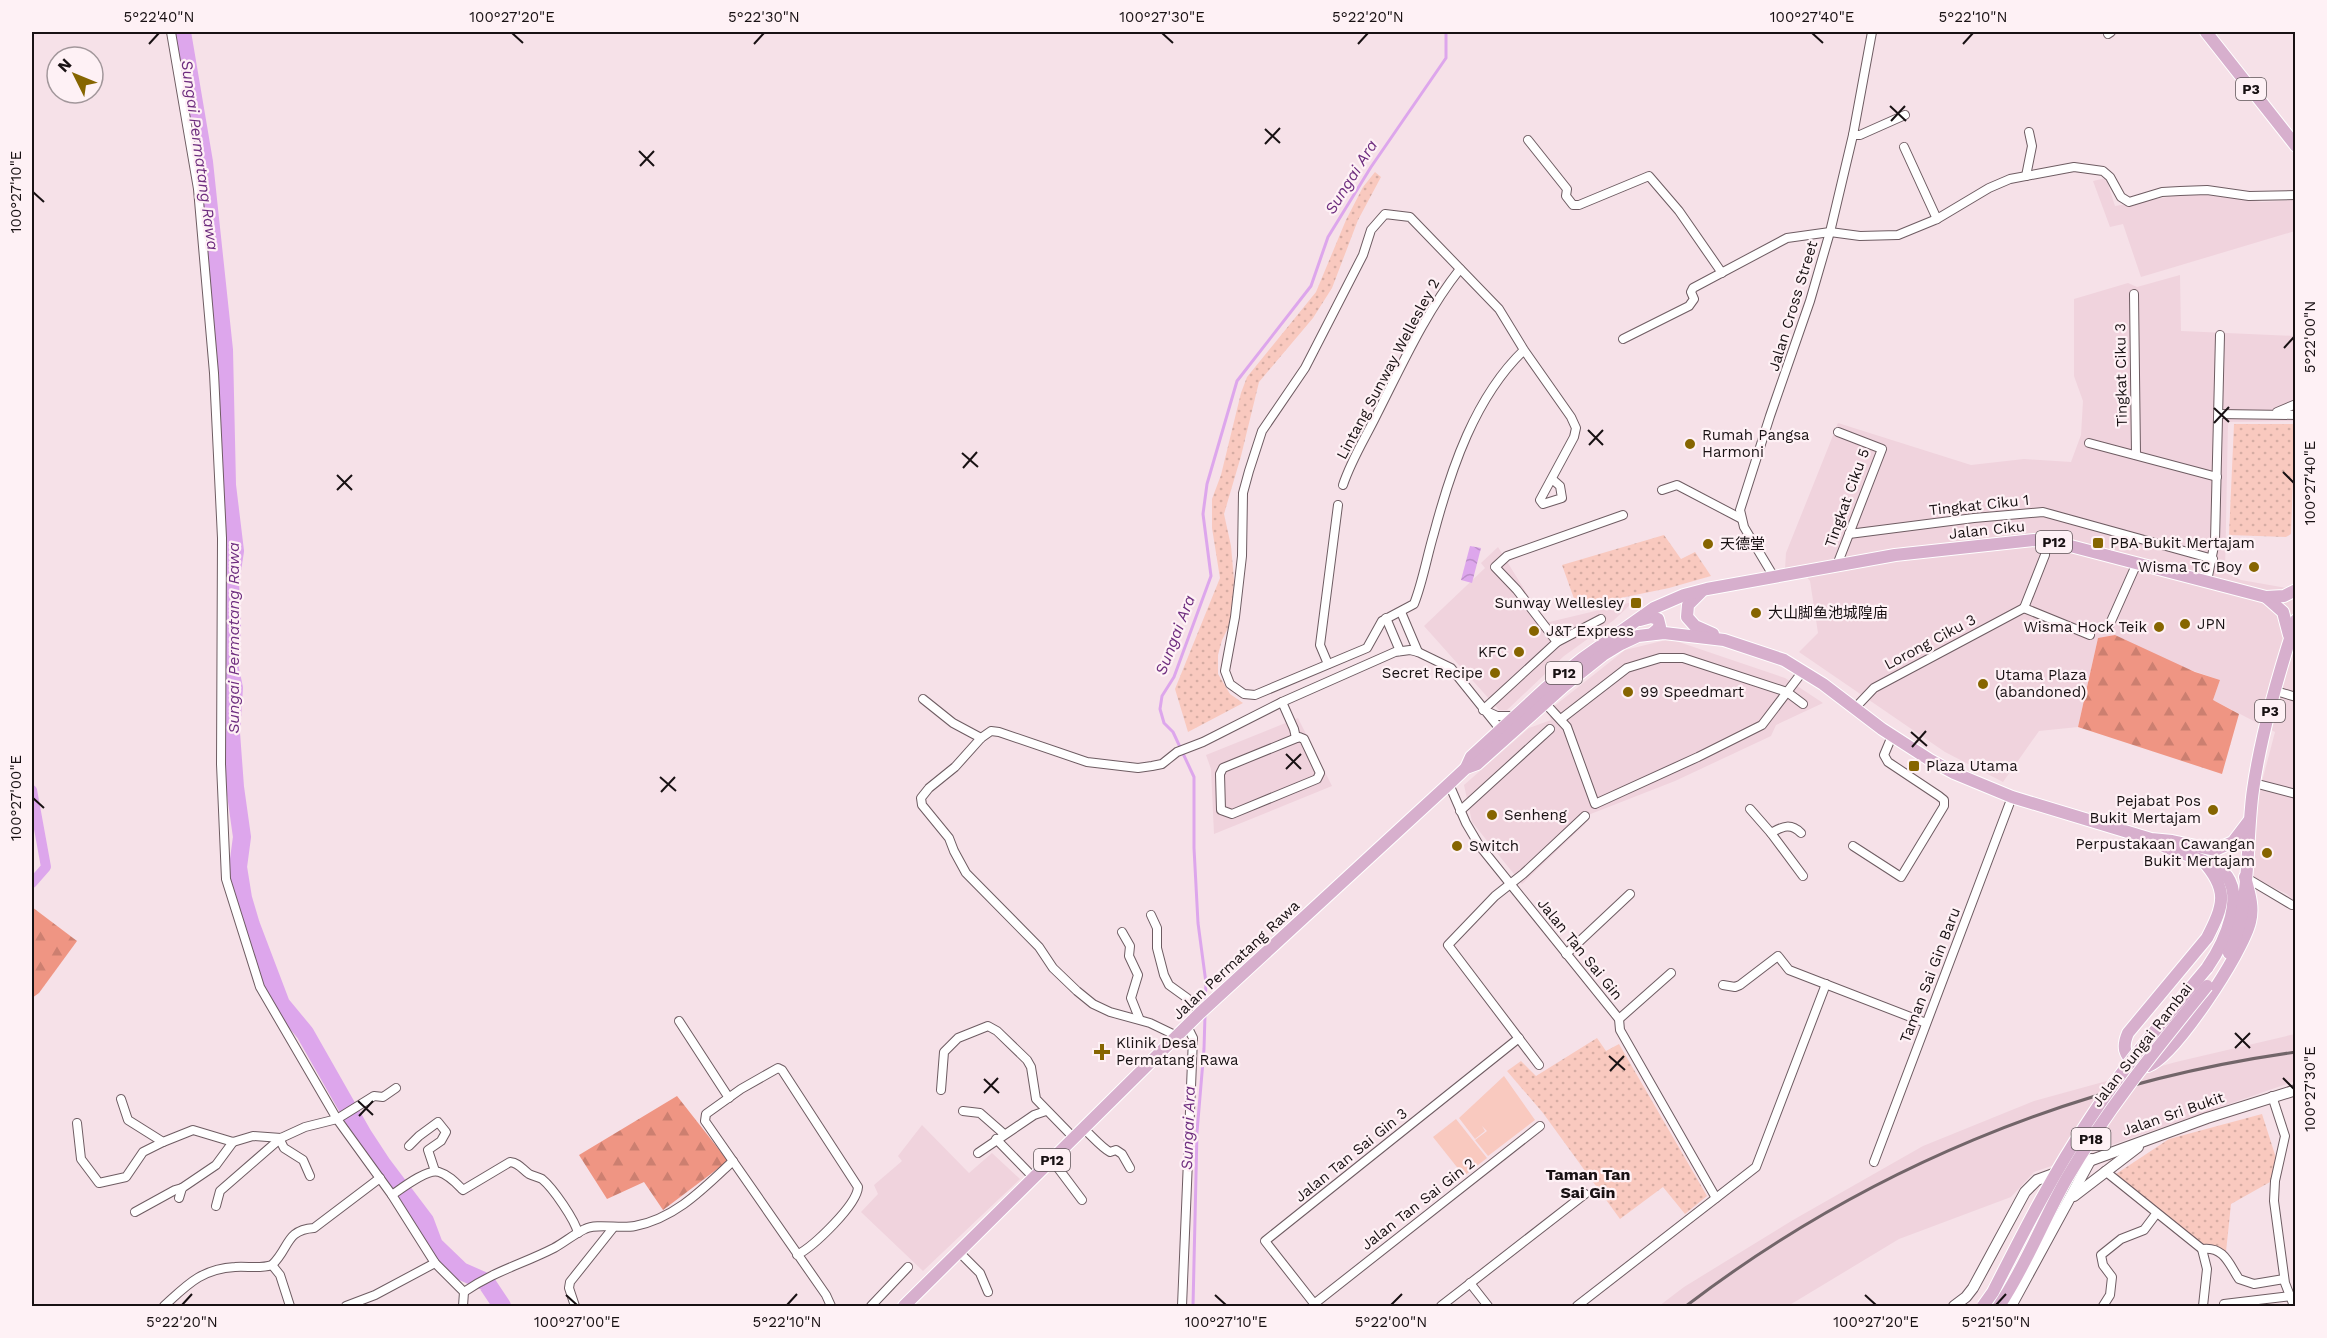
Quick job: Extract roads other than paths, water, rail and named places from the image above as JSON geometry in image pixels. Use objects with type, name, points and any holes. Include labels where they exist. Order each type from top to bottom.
[{"type":"main road","name":"P3","points":[[2206,32],[2295,146]]},
{"type":"main road","name":"Jalan Ciku","points":[[1707,589],[1895,555],[2013,541],[2046,540],[2266,597]]},
{"type":"main road","name":"Jalan Permatang Rawa","points":[[904,1306],[1200,1013],[1466,768],[1471,757],[1500,729],[1569,669],[1661,604],[1707,589]]},
{"type":"main road","points":[[1707,589],[1690,601],[1686,609],[1687,617],[1695,626],[1724,640]]},
{"type":"main road","points":[[2266,597],[2284,596],[2295,590]]},
{"type":"main road","points":[[2266,597],[2283,612],[2289,627],[2289,639]]},
{"type":"main road","points":[[1638,620],[1651,617],[1658,619],[1660,627],[1653,633]]},
{"type":"main road","name":"P3","points":[[2249,821],[2254,783],[2295,620]]},
{"type":"main road","name":"Jalan Permatang Rawa","points":[[1466,768],[1477,764],[1580,672],[1629,639],[1653,633]]},
{"type":"main road","name":"P12","points":[[1653,633],[1724,640]]},
{"type":"main road","name":"P18","points":[[1724,640],[1784,660],[1803,671],[1892,736],[1954,773],[2012,797],[2151,839],[2206,849],[2222,849],[2239,837],[2249,821]]},
{"type":"main road","name":"Jalan Sungai Rambai","points":[[1999,1306],[2067,1178],[2100,1124],[2222,966],[2233,946],[2234,927],[2245,877],[2249,821]]},
{"type":"main road","name":"P18","points":[[2151,839],[2224,872],[2229,880],[2232,894],[2234,927]]},
{"type":"main road","points":[[2203,861],[2216,875],[2220,884],[2221,896],[2215,921],[2207,938],[2128,1033],[2123,1047],[2125,1053],[2135,1064],[2148,1066],[2168,1052],[2238,953],[2250,921],[2252,905],[2245,877]]},
{"type":"main road","name":"Jalan Sungai Rambai","points":[[1983,1306],[1993,1292],[2041,1197],[2090,1118],[2161,1023],[2207,968],[2234,927]]},
{"type":"street","points":[[171,32],[198,189],[214,373],[222,538],[221,764],[226,879],[260,987],[380,1179],[395,1192],[435,1263],[464,1292],[463,1306]]},
{"type":"street","name":"Jalan Cross Street","points":[[1740,518],[1740,510],[1810,302],[1830,232],[1853,135],[1872,32]]},
{"type":"street","points":[[1853,135],[1860,135],[1905,115]]},
{"type":"street","points":[[2026,176],[2032,146],[2029,132]]},
{"type":"street","points":[[1528,140],[1567,189],[1566,196],[1573,205],[1579,205],[1649,176],[1679,211],[1722,273]]},
{"type":"street","points":[[1904,147],[1937,219]]},
{"type":"street","points":[[1623,339],[1689,306],[1694,299],[1690,292],[1693,288],[1787,238],[1830,232],[1860,237],[1898,235],[1937,219],[1989,188],[2010,179],[2074,167],[2103,171],[2110,177],[2121,197],[2129,202],[2162,192],[2180,191],[2207,190],[2249,196],[2295,195]]},
{"type":"street","points":[[1524,350],[1499,378],[1468,435],[1445,493],[1414,604],[1379,624],[1367,648],[1255,695],[1244,694],[1230,684],[1225,671],[1242,556],[1243,493],[1262,431],[1305,368],[1363,255],[1371,230],[1385,214],[1410,217],[1499,309],[1524,350],[1571,417],[1576,428],[1575,437],[1552,479]]},
{"type":"street","name":"Lintang Sunway Wellesley 2","points":[[1343,485],[1350,466],[1403,362],[1445,288],[1460,269]]},
{"type":"street","name":"Tingkat Ciku 3","points":[[2134,294],[2136,455]]},
{"type":"street","points":[[2207,581],[2213,559],[2220,335]]},
{"type":"street","points":[[2274,413],[2295,404]]},
{"type":"street","points":[[2219,414],[2295,415]]},
{"type":"street","name":"Tingkat Ciku 5","points":[[1837,566],[1882,449],[1838,432]]},
{"type":"street","points":[[2089,443],[2217,477]]},
{"type":"street","points":[[1662,490],[1677,485],[1740,518],[1774,577]]},
{"type":"street","points":[[1328,664],[1320,645],[1338,505]]},
{"type":"street","name":"Tingkat Ciku 1","points":[[1849,534],[1974,518],[2043,512],[2213,559]]},
{"type":"street","points":[[1557,642],[1517,590],[1495,567],[1507,556],[1623,514]]},
{"type":"street","points":[[2046,540],[2045,555],[2024,608],[2090,635]]},
{"type":"street","points":[[2108,628],[2137,563]]},
{"type":"street","name":"Lorong Ciku 3","points":[[1855,708],[1874,688],[2024,608]]},
{"type":"street","points":[[1401,612],[1418,652]]},
{"type":"street","points":[[1386,618],[1400,651]]},
{"type":"street","points":[[1483,710],[1557,642],[1601,619]]},
{"type":"street","points":[[1177,1036],[1139,1018],[1110,1012],[1093,1004],[1053,968],[1040,947],[966,873],[949,838],[922,806],[921,798],[929,788],[956,767],[981,738],[991,732],[999,732],[1087,762],[1138,768],[1162,764],[1177,752],[1203,742],[1282,702],[1400,651],[1410,650],[1451,668],[1500,729],[1514,730]]},
{"type":"street","points":[[1561,719],[1627,668],[1660,657],[1683,658],[1787,692],[1803,704]]},
{"type":"street","points":[[1545,703],[1568,727],[1595,804],[1762,725],[1803,671]]},
{"type":"street","points":[[2276,691],[2295,697]]},
{"type":"street","points":[[923,699],[952,723],[981,738]]},
{"type":"street","points":[[1282,702],[1296,738]]},
{"type":"street","points":[[1483,710],[1497,716],[1515,716]]},
{"type":"street","points":[[1460,811],[1550,729]]},
{"type":"street","points":[[1853,846],[1901,877],[1944,806],[1944,800],[1939,796],[1888,762],[1884,755],[1892,736]]},
{"type":"street","points":[[1296,738],[1304,739],[1320,773],[1317,779],[1232,814],[1221,810],[1220,774],[1224,768],[1296,738]]},
{"type":"street","points":[[2254,783],[2295,794]]},
{"type":"street","name":"Jalan Tan Sai Gin","points":[[1449,784],[1472,834],[1619,1019],[1620,1030],[1716,1198]]},
{"type":"street","name":"Taman Sai Gin Baru","points":[[1874,1162],[2012,797]]},
{"type":"street","points":[[1750,809],[1803,876]]},
{"type":"street","points":[[1539,1065],[1448,945],[1495,896],[1523,874],[1585,816]]},
{"type":"street","points":[[1771,833],[1782,826],[1796,828],[1801,833]]},
{"type":"street","points":[[2245,877],[2292,905]]},
{"type":"street","points":[[1566,954],[1629,894]]},
{"type":"street","points":[[1151,915],[1157,928],[1157,948],[1164,975],[1169,985],[1187,998],[1200,1013]]},
{"type":"street","points":[[1122,932],[1130,946],[1129,956],[1138,975],[1131,998],[1139,1018]]},
{"type":"street","points":[[1723,985],[1735,987],[1740,985],[1778,957],[1789,970],[1926,1023]]},
{"type":"street","points":[[1619,1019],[1671,972]]},
{"type":"street","points":[[1577,1306],[1756,1167],[1826,984]]},
{"type":"street","points":[[679,1021],[729,1098]]},
{"type":"street","points":[[942,1090],[944,1052],[958,1038],[988,1026],[997,1031],[1027,1060],[1036,1099],[1074,1138]]},
{"type":"street","points":[[1182,1306],[1193,1038],[1187,1026]]},
{"type":"street","name":"Jalan Tan Sai Gin 3","points":[[1315,1305],[1265,1241],[1519,1038]]},
{"type":"street","points":[[797,1255],[819,1238],[853,1201],[858,1187],[782,1070],[774,1069],[706,1114],[705,1121],[831,1306]]},
{"type":"street","points":[[216,1206],[220,1191],[281,1138],[305,1126],[340,1118],[374,1096],[378,1098],[391,1093],[396,1088]]},
{"type":"street","name":"Jalan Sri Bukit","points":[[1954,1306],[1973,1288],[2011,1216],[2031,1184],[2043,1176],[2295,1090]]},
{"type":"street","points":[[2272,1096],[2285,1136],[2275,1181],[2274,1201],[2284,1279],[2294,1306]]},
{"type":"street","points":[[121,1099],[128,1120],[163,1142]]},
{"type":"street","points":[[978,1153],[1034,1115],[1046,1111]]},
{"type":"street","points":[[963,1112],[980,1113],[1004,1134]]},
{"type":"street","points":[[409,1146],[438,1122],[446,1132],[445,1136],[428,1150],[435,1171]]},
{"type":"street","points":[[77,1123],[81,1159],[99,1183],[126,1177],[143,1152],[193,1130],[233,1142],[253,1136],[281,1138]]},
{"type":"street","name":"Jalan Tan Sai Gin 2","points":[[1315,1305],[1540,1126]]},
{"type":"street","points":[[1084,1129],[1105,1149],[1110,1152],[1116,1150],[1122,1154],[1130,1168]]},
{"type":"street","points":[[281,1138],[284,1148],[303,1160],[310,1176]]},
{"type":"street","points":[[2068,1201],[2150,1138]]},
{"type":"street","points":[[996,1139],[1034,1178]]},
{"type":"street","points":[[135,1212],[182,1188],[216,1165],[233,1142]]},
{"type":"street","points":[[2011,1306],[2091,1159]]},
{"type":"street","points":[[1052,1160],[1082,1200]]},
{"type":"street","points":[[464,1292],[488,1276],[553,1248],[586,1228],[595,1226],[613,1228],[650,1222],[680,1208],[733,1161]]},
{"type":"street","points":[[395,1192],[408,1183],[435,1171],[442,1173],[463,1190],[510,1162],[515,1162],[530,1175],[540,1178],[552,1189],[578,1233]]},
{"type":"street","points":[[2105,1171],[2202,1249],[2207,1269],[2203,1306]]},
{"type":"street","points":[[272,1265],[295,1233],[303,1229],[314,1228],[380,1179]]},
{"type":"street","points":[[179,1198],[182,1188]]},
{"type":"street","points":[[1441,1306],[1585,1194]]},
{"type":"street","points":[[2103,1306],[2110,1295],[2112,1276],[2103,1265],[2101,1255],[2121,1239],[2144,1230],[2156,1214]]},
{"type":"street","points":[[575,1306],[569,1288],[570,1282],[613,1228]]},
{"type":"street","points":[[2202,1249],[2220,1251],[2239,1280],[2254,1284],[2284,1279]]},
{"type":"street","points":[[958,1252],[980,1273],[988,1292]]},
{"type":"street","points":[[346,1306],[375,1295],[435,1263]]},
{"type":"street","points":[[164,1306],[195,1278],[207,1272],[233,1267],[272,1265]]},
{"type":"street","points":[[272,1265],[280,1275],[290,1306]]},
{"type":"street","points":[[871,1306],[908,1268]]},
{"type":"street","points":[[1470,1283],[1488,1306]]},
{"type":"street","points":[[2224,1304],[2291,1296]]},
{"type":"water","points":[[1470,546],[1481,548],[1472,583],[1461,580]]},
{"type":"waterway","name":"Sungai Permatang Rawa","points":[[182,32],[204,162],[224,350],[227,485],[235,551],[230,583],[232,623],[230,669],[234,688],[231,733],[242,837],[238,867],[243,898],[281,1004],[305,1033],[363,1135],[425,1221],[434,1245],[461,1271],[486,1282],[502,1306]]},
{"type":"waterway","name":"Sungai Ara","points":[[1205,1003],[1206,983],[1198,923],[1194,848],[1194,777],[1173,732],[1164,723],[1160,709],[1162,696],[1174,677],[1211,576],[1203,514],[1207,484],[1237,381],[1311,286],[1328,237],[1371,167],[1446,58],[1446,32]]},
{"type":"waterway","points":[[32,790],[46,867],[32,883]]},
{"type":"waterway","name":"Sungai Ara","points":[[1193,1306],[1197,1132],[1205,1015]]},
{"type":"railway","points":[[1686,1306],[1754,1257],[1825,1213],[1898,1174],[1974,1140],[2052,1110],[2132,1086],[2213,1066],[2296,1052]]},
{"type":"place","name":"Rumah Pangsa Harmoni","points":[[1690,444]]},
{"type":"place","name":"PBA Bukit Mertajam","points":[[2098,543]]},
{"type":"place","name":"天德堂","points":[[1708,544]]},
{"type":"place","name":"Wisma TC Boy","points":[[2254,567]]},
{"type":"place","name":"Sunway Wellesley","points":[[1636,603]]},
{"type":"place","name":"大山脚鱼池城隍庙","points":[[1756,613]]},
{"type":"place","name":"JPN","points":[[2185,624]]},
{"type":"place","name":"Wisma Hock Teik","points":[[2159,627]]},
{"type":"place","name":"J&T Express","points":[[1534,631]]},
{"type":"place","name":"KFC","points":[[1519,652]]},
{"type":"place","name":"Secret Recipe","points":[[1495,673]]},
{"type":"place","name":"Utama Plaza (abandoned)","points":[[1983,684]]},
{"type":"place","name":"99 Speedmart","points":[[1628,692]]},
{"type":"place","name":"Plaza Utama","points":[[1914,766]]},
{"type":"place","name":"Pejabat Pos Bukit Mertajam","points":[[2213,810]]},
{"type":"place","name":"Senheng","points":[[1492,815]]},
{"type":"place","name":"Switch","points":[[1457,846]]},
{"type":"place","name":"Perpustakaan Cawangan Bukit Mertajam","points":[[2267,853]]},
{"type":"place","name":"Klinik Desa Permatang Rawa","points":[[1102,1052]]},
{"type":"district","name":"Taman Tan Sai Gin","points":[[1588,1183]]}]
